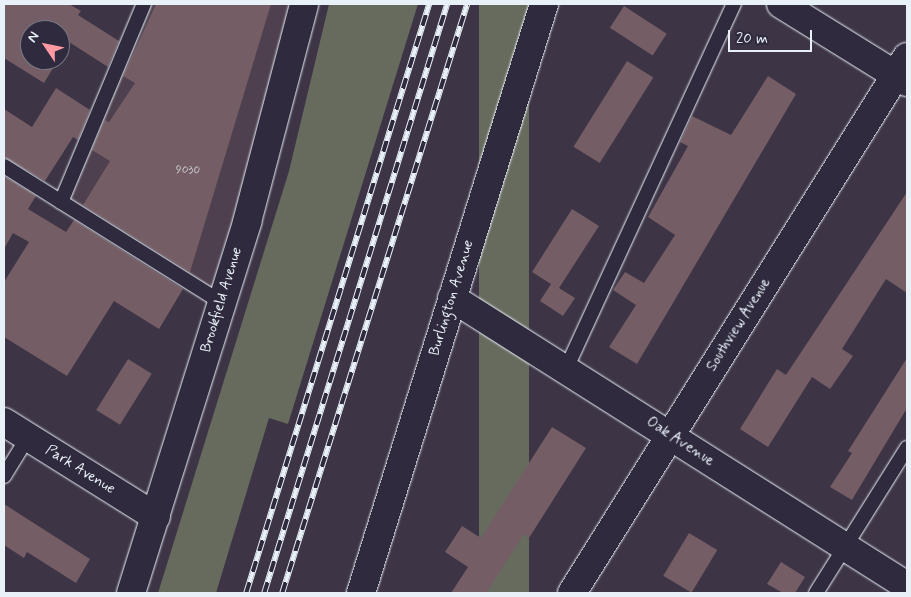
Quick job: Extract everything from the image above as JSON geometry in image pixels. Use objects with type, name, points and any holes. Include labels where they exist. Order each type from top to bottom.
[{"type":"street","name":"Brookfield Avenue","points":[[131,593],[156,517],[271,136],[304,4]]},
{"type":"street","name":"Burlington Avenue","points":[[361,593],[544,4]]},
{"type":"street","points":[[781,4],[903,71]]},
{"type":"street","name":"Southview Avenue","points":[[572,593],[903,71]]},
{"type":"street","name":"Oak Avenue","points":[[452,298],[907,586]]},
{"type":"street","name":"Park Avenue","points":[[4,422],[156,517]]},
{"type":"lane","points":[[61,202],[144,4]]},
{"type":"lane","points":[[566,369],[734,4]]},
{"type":"lane","points":[[4,166],[221,302]]},
{"type":"lane","points":[[4,476],[28,437]]},
{"type":"lane","points":[[816,593],[907,448]]},
{"type":"shaded area","points":[[140,4],[307,4],[213,305],[55,207]]},
{"type":"shaded area","points":[[329,4],[418,4],[288,424],[269,418],[216,593],[158,593],[289,171]]},
{"type":"shaded area","points":[[479,4],[529,4],[529,593],[479,593]]},
{"type":"building","points":[[4,4],[69,4],[81,11],[78,15],[119,41],[108,67],[70,43],[70,20],[20,20],[20,68],[4,58]]},
{"type":"building","points":[[156,4],[271,4],[190,272],[83,205],[110,161],[92,150],[105,120],[109,122],[135,83],[123,76]]},
{"type":"building","points":[[624,6],[667,34],[653,56],[610,28]]},
{"type":"building","points":[[627,61],[653,77],[600,163],[573,147]]},
{"type":"building","points":[[23,70],[52,70],[44,83]]},
{"type":"building","points":[[768,76],[796,94],[637,364],[609,347],[636,305],[613,290],[625,272],[644,283],[675,235],[648,217],[688,146],[680,142],[692,116],[731,135]]},
{"type":"building","points":[[56,88],[90,110],[78,140],[73,137],[45,181],[4,157],[4,109],[32,127]]},
{"type":"building","points":[[4,176],[36,196],[28,209],[66,232],[74,220],[183,289],[159,329],[114,301],[67,376],[4,337],[4,282],[29,242],[13,233],[4,249]]},
{"type":"building","points":[[907,192],[907,293],[886,279],[842,349],[853,356],[830,389],[812,377],[768,447],[740,429],[777,369],[786,375]]},
{"type":"building","points":[[572,209],[599,226],[559,288],[575,298],[563,316],[540,301],[551,284],[532,272]]},
{"type":"building","points":[[907,358],[907,408],[852,500],[830,487],[852,453],[848,451]]},
{"type":"building","points":[[128,359],[152,374],[120,425],[96,410]]},
{"type":"building","points":[[552,427],[586,448],[529,538],[524,534],[486,593],[451,593],[468,567],[445,552],[462,526],[481,538]]},
{"type":"building","points":[[4,504],[90,559],[76,583],[27,552],[24,558],[4,545]]},
{"type":"building","points":[[689,533],[717,550],[692,593],[663,576]]},
{"type":"building","points":[[781,562],[805,577],[795,593],[783,593],[767,584]]},
{"type":"railway","points":[[246,593],[429,4]]},
{"type":"railway","points":[[264,593],[447,4]]},
{"type":"railway","points":[[282,593],[467,4]]}]
